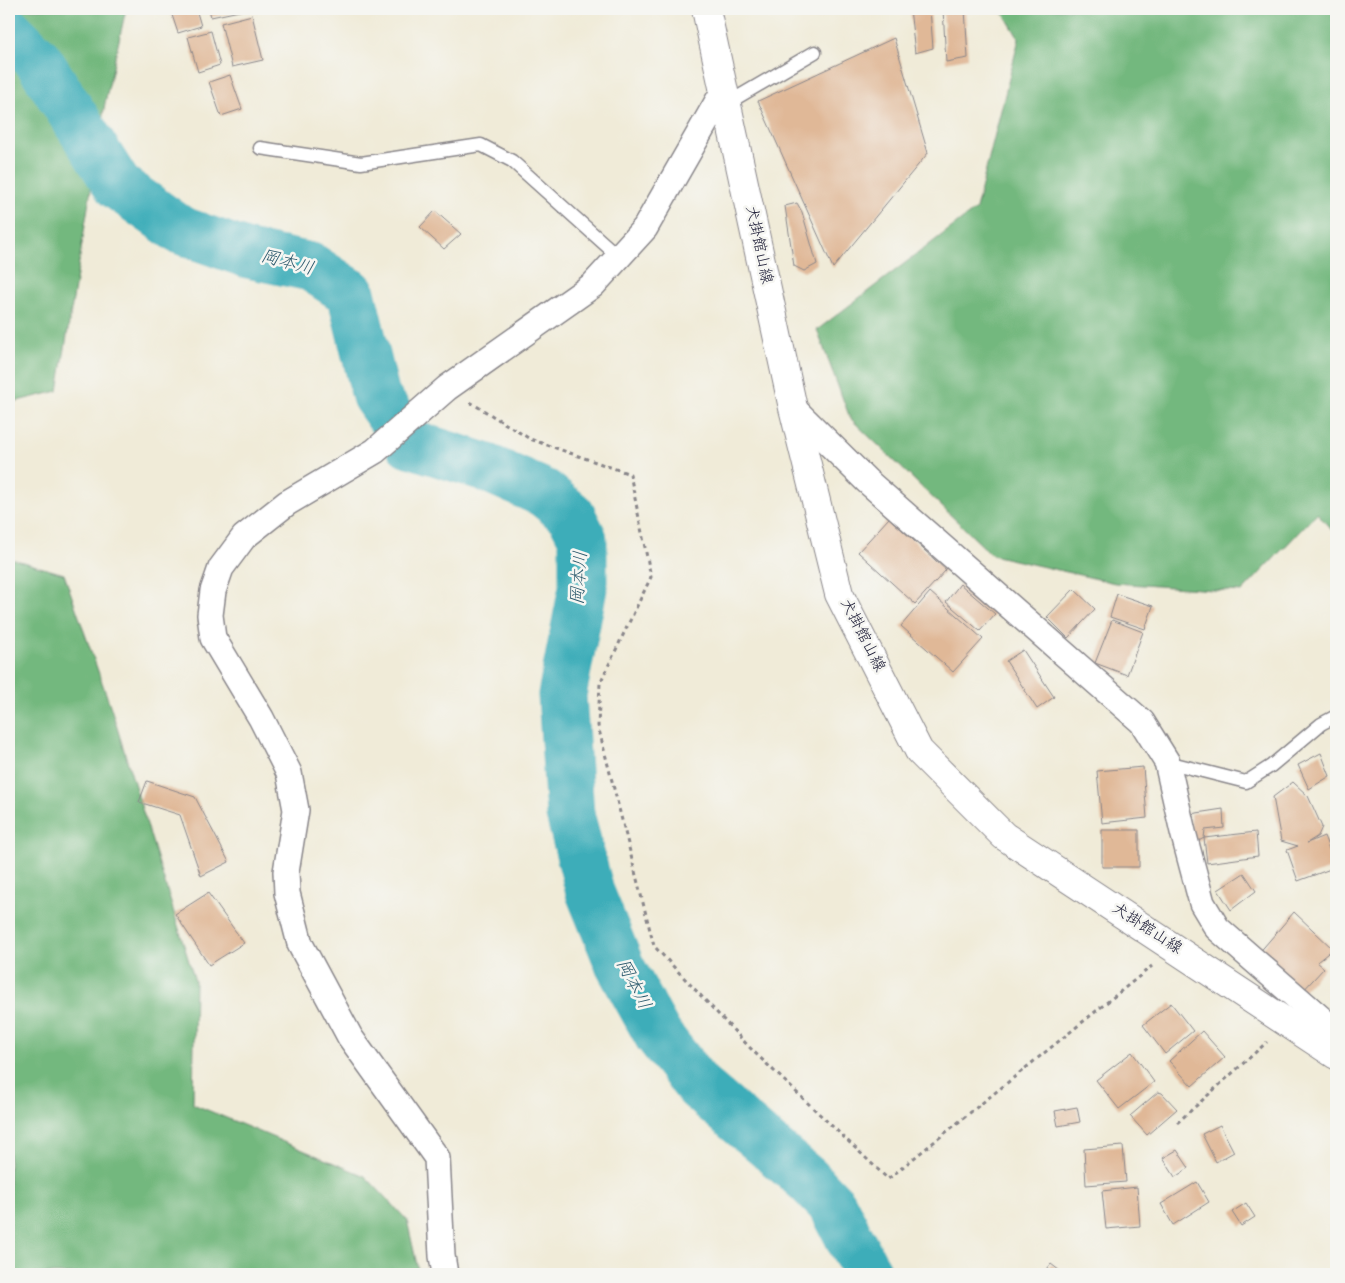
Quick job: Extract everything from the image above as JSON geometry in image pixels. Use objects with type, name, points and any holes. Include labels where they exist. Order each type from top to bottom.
[{"type":"main road","name":"犬掛館山線","points":[[706,9],[793,408],[839,594],[919,750],[1004,836],[1336,1054]]},
{"type":"street","points":[[445,1274],[442,1256],[437,1158],[350,1037],[300,944],[287,893],[286,872],[296,810],[289,773],[260,718],[212,638],[210,615],[213,591],[221,568],[244,537],[287,503],[375,451],[447,388],[593,285],[645,228],[724,98]]},
{"type":"street","points":[[793,408],[867,481],[1142,722],[1167,762],[1202,903],[1217,928],[1327,1024],[1336,1042]]},
{"type":"lane","points":[[724,98],[815,52]]},
{"type":"lane","points":[[260,148],[361,163],[481,145],[512,161],[619,257]]},
{"type":"lane","points":[[1167,762],[1246,782],[1271,766],[1321,724],[1336,716]]},
{"type":"path","points":[[447,388],[530,439],[630,474],[651,577],[600,683],[598,726],[654,946],[754,1052],[888,1179],[1174,949]]},
{"type":"path","points":[[1177,1123],[1288,1023]]},
{"type":"green space","points":[[9,9],[126,9],[105,103],[58,391],[9,403]]},
{"type":"green space","points":[[1001,9],[1336,9],[1336,535],[1317,513],[1242,592],[1115,583],[992,555],[850,418],[817,330],[976,209],[1019,39]]},
{"type":"green space","points":[[9,558],[64,574],[111,708],[195,981],[193,1104],[365,1176],[407,1220],[419,1274],[9,1274]]},
{"type":"building","points":[[170,9],[196,9],[201,26],[178,33]]},
{"type":"building","points":[[209,9],[244,9],[244,10],[211,17]]},
{"type":"building","points":[[910,9],[930,9],[933,48],[915,53]]},
{"type":"building","points":[[943,9],[965,9],[968,58],[946,62]]},
{"type":"building","points":[[252,15],[263,60],[232,67],[221,23]]},
{"type":"building","points":[[211,31],[220,65],[198,72],[188,37]]},
{"type":"building","points":[[894,38],[928,153],[833,268],[758,101]]},
{"type":"building","points":[[230,75],[242,109],[221,116],[209,82]]},
{"type":"building","points":[[797,203],[802,212],[817,264],[804,271],[794,266],[785,206]]},
{"type":"building","points":[[435,211],[461,234],[444,249],[420,227]]},
{"type":"building","points":[[889,518],[946,570],[915,604],[858,552]]},
{"type":"building","points":[[960,584],[995,614],[980,631],[946,602]]},
{"type":"building","points":[[1074,589],[1095,609],[1068,638],[1047,617]]},
{"type":"building","points":[[930,592],[983,639],[953,672],[901,626]]},
{"type":"building","points":[[1117,594],[1153,606],[1145,629],[1110,617]]},
{"type":"building","points":[[1112,620],[1143,632],[1127,675],[1095,663]]},
{"type":"building","points":[[1023,650],[1054,697],[1037,709],[1006,661]]},
{"type":"building","points":[[1321,753],[1330,776],[1309,789],[1298,765]]},
{"type":"building","points":[[1143,767],[1147,818],[1102,823],[1097,771]]},
{"type":"building","points":[[147,781],[195,797],[229,862],[201,876],[180,815],[139,802]]},
{"type":"building","points":[[1293,782],[1308,796],[1322,827],[1318,836],[1307,843],[1324,836],[1336,867],[1298,881],[1287,850],[1298,846],[1281,841],[1273,797]]},
{"type":"building","points":[[1223,809],[1224,828],[1205,830],[1204,838],[1193,844],[1190,814]]},
{"type":"building","points":[[1102,830],[1139,830],[1139,867],[1102,867]]},
{"type":"building","points":[[1256,832],[1258,856],[1207,863],[1204,838]]},
{"type":"building","points":[[1244,873],[1256,891],[1231,910],[1218,890]]},
{"type":"building","points":[[208,893],[244,943],[209,965],[175,914]]},
{"type":"building","points":[[1294,912],[1333,949],[1317,962],[1324,968],[1301,993],[1258,954]]},
{"type":"building","points":[[1171,1003],[1193,1031],[1165,1054],[1143,1025]]},
{"type":"building","points":[[1202,1031],[1225,1057],[1192,1086],[1169,1061]]},
{"type":"building","points":[[1132,1052],[1154,1082],[1119,1109],[1096,1080]]},
{"type":"building","points":[[1158,1092],[1162,1093],[1177,1109],[1147,1135],[1130,1116]]},
{"type":"building","points":[[1077,1107],[1080,1122],[1058,1126],[1055,1111]]},
{"type":"building","points":[[1220,1125],[1234,1152],[1216,1162],[1202,1134]]},
{"type":"building","points":[[1123,1146],[1126,1182],[1086,1185],[1084,1149]]},
{"type":"building","points":[[1177,1150],[1189,1168],[1175,1177],[1163,1158]]},
{"type":"building","points":[[1197,1182],[1209,1202],[1173,1225],[1161,1204]]},
{"type":"building","points":[[1137,1187],[1140,1226],[1106,1229],[1102,1191]]},
{"type":"building","points":[[1246,1203],[1255,1217],[1241,1226],[1232,1212]]},
{"type":"building","points":[[1051,1264],[1064,1274],[1043,1274]]},
{"type":"waterway","name":"岡本川","points":[[9,31],[38,60],[118,186],[180,230],[248,254],[311,267],[351,293],[376,396],[409,443],[485,467],[544,493],[571,515],[583,539],[583,588],[562,695],[570,814],[590,892],[620,966],[658,1035],[698,1086],[808,1180],[833,1206],[868,1274]]}]
